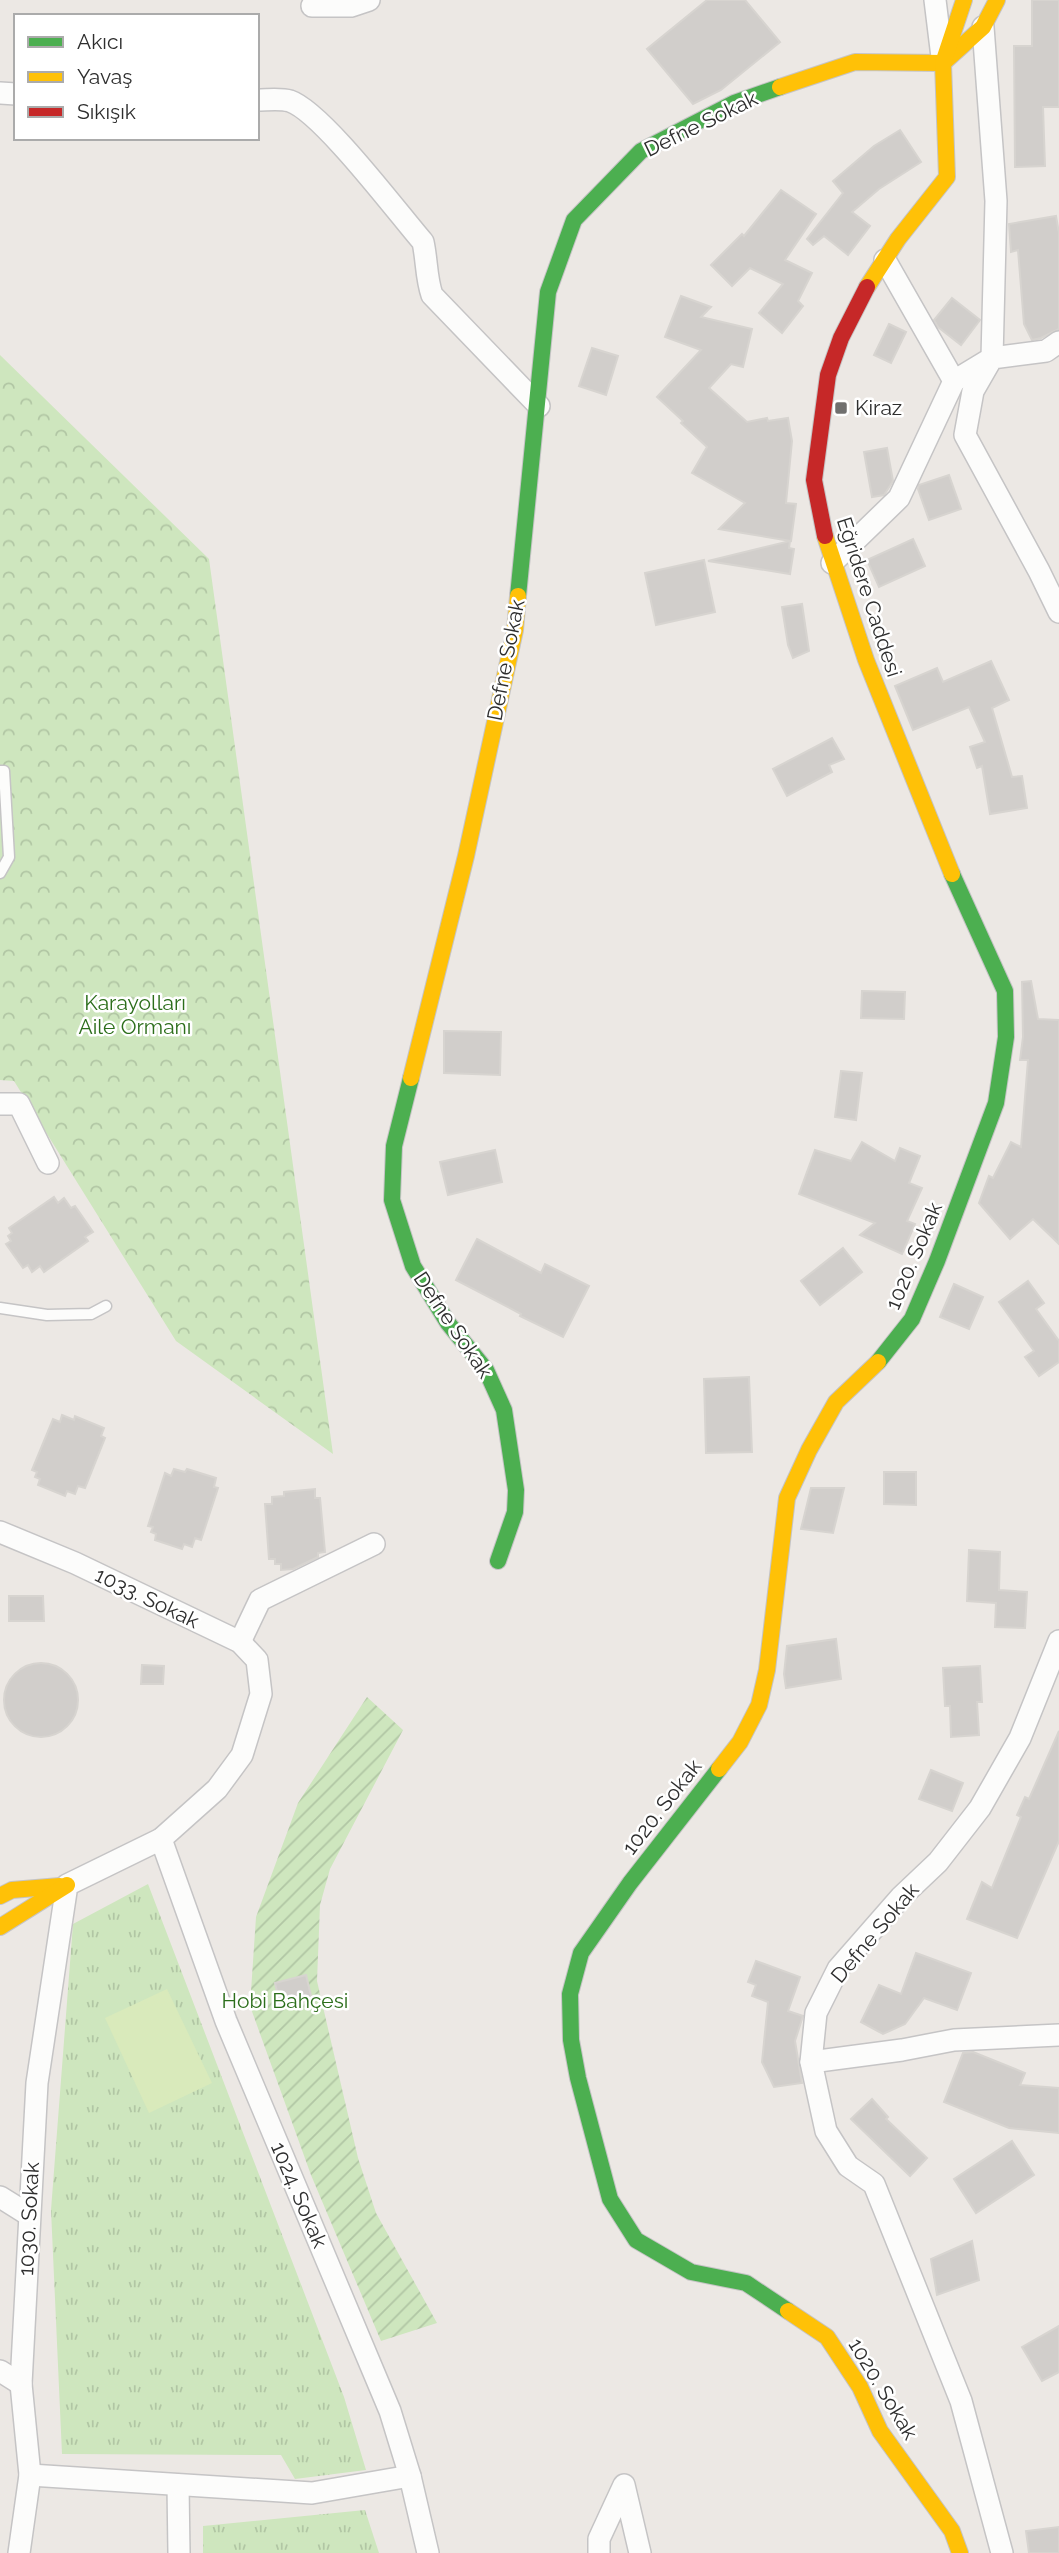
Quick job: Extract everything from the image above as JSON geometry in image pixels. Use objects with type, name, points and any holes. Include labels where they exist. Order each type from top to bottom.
[{"type":"street","points":[[312,6],[351,6],[369,0]]},
{"type":"street","points":[[935,0],[943,63]]},
{"type":"street","name":"Eğridere Caddesi","points":[[964,0],[943,63],[947,177],[898,239],[858,302],[841,338],[828,375],[814,480],[832,563],[866,660],[965,907],[996,971]]},
{"type":"street","points":[[943,63],[983,27],[997,0]]},
{"type":"street","points":[[983,27],[996,201],[992,358],[972,391],[965,435],[1059,611]]},
{"type":"street","name":"Defne Sokak","points":[[498,1561],[515,1512],[516,1490],[504,1410],[486,1370],[448,1323],[414,1266],[392,1200],[394,1146],[466,856],[515,630],[548,292],[574,220],[641,151],[734,103],[855,62],[943,63]]},
{"type":"street","points":[[259,100],[289,101],[312,114],[423,242],[432,295],[538,405]]},
{"type":"street","points":[[886,260],[954,381]]},
{"type":"street","points":[[832,563],[899,498],[954,381],[992,358],[1046,351],[1059,342]]},
{"type":"street","name":"1020. Sokak","points":[[960,2553],[952,2531],[880,2431],[860,2386],[827,2337],[746,2283],[691,2272],[636,2240],[610,2199],[581,2090],[571,2040],[570,1994],[581,1953],[630,1884],[740,1742],[759,1705],[767,1670],[787,1498],[809,1450],[836,1402],[883,1357],[912,1319],[942,1249],[996,1103],[1006,1037],[1004,990],[996,971]]},
{"type":"street","points":[[0,1104],[19,1104],[48,1163]]},
{"type":"street","name":"1033. Sokak","points":[[0,1532],[75,1563],[240,1642]]},
{"type":"street","points":[[0,1927],[67,1885],[161,1839],[217,1790],[242,1755],[261,1694],[257,1660],[240,1642],[260,1600],[374,1544]]},
{"type":"street","name":"Defne Sokak","points":[[1002,2553],[961,2401],[882,2210],[874,2184],[848,2166],[826,2131],[811,2062],[816,2013],[838,1969],[901,1898],[938,1862],[980,1808],[1020,1738],[1059,1641]]},
{"type":"street","name":"1024. Sokak","points":[[161,1839],[226,2021],[390,2410],[410,2476],[428,2553]]},
{"type":"street","points":[[0,1896],[12,1890],[67,1885]]},
{"type":"street","name":"1030. Sokak","points":[[19,2549],[30,2475],[21,2384],[37,2083],[67,1885]]},
{"type":"street","points":[[811,2062],[954,2040],[1059,2035]]},
{"type":"street","points":[[0,2197],[29,2215]]},
{"type":"street","points":[[0,2371],[21,2384]]},
{"type":"street","points":[[30,2475],[312,2493],[410,2476]]},
{"type":"street","points":[[178,2485],[179,2553]]},
{"type":"street","points":[[598,2553],[598,2539],[624,2485],[640,2553]]},
{"type":"street","points":[[0,2532],[19,2549]]},
{"type":"lane","points":[[0,771],[4,771],[9,857],[0,873]]},
{"type":"lane","points":[[0,1308],[47,1315],[91,1314],[106,1306]]},
{"type":"green space","name":"Karayolları Aile Ormanı","points":[[0,355],[209,559],[333,1454],[176,1341],[14,1081],[0,1080]]},
{"type":"green space","name":"Hobi Bahçesi","points":[[367,1697],[403,1730],[330,1869],[320,1905],[317,1981],[358,2158],[376,2213],[437,2323],[381,2341],[311,2175],[250,2006],[256,1917],[298,1803]]},
{"type":"green space","points":[[148,1884],[344,2397],[366,2470],[295,2479],[281,2455],[62,2454],[51,2210],[73,1924]]},
{"type":"green space","points":[[167,1989],[212,2083],[149,2113],[105,2018]]},
{"type":"green space","points":[[365,2510],[379,2553],[203,2553],[203,2526]]},
{"type":"building","points":[[707,0],[745,0],[780,42],[721,90],[693,104],[647,49]]},
{"type":"building","points":[[1032,0],[1059,0],[1059,107],[1043,107],[1045,166],[1015,167],[1014,46],[1032,46]]},
{"type":"building","points":[[900,130],[921,162],[879,189],[852,212],[870,226],[848,255],[824,236],[813,245],[807,239],[843,193],[833,181],[874,146]]},
{"type":"building","points":[[781,190],[816,214],[785,260],[812,273],[798,301],[803,306],[782,333],[759,313],[783,284],[750,268],[732,286],[711,265],[742,234],[744,236]]},
{"type":"building","points":[[1056,216],[1059,233],[1059,329],[1032,340],[1024,324],[1018,250],[1011,252],[1009,224]]},
{"type":"building","points":[[681,296],[711,307],[701,317],[752,329],[743,367],[731,364],[709,388],[747,422],[788,418],[792,441],[786,503],[796,504],[791,541],[719,529],[745,503],[692,473],[707,447],[657,397],[701,350],[665,337]]},
{"type":"building","points":[[952,298],[980,320],[961,345],[938,327],[934,320]]},
{"type":"building","points":[[889,324],[906,332],[891,363],[874,355]]},
{"type":"building","points":[[592,348],[618,356],[606,395],[579,386]]},
{"type":"building","points":[[887,448],[893,481],[884,495],[872,497],[864,452]]},
{"type":"building","points":[[949,475],[961,509],[929,520],[919,485]]},
{"type":"building","points":[[913,539],[925,566],[879,587],[867,560]]},
{"type":"building","points":[[790,541],[789,548],[794,549],[790,574],[708,561]]},
{"type":"building","points":[[704,560],[715,612],[656,625],[645,573]]},
{"type":"building","points":[[802,604],[809,651],[793,658],[788,645],[782,607]]},
{"type":"building","points":[[991,661],[1009,700],[992,708],[1012,777],[1022,776],[1027,808],[990,814],[982,766],[977,768],[970,747],[985,742],[969,707],[913,730],[895,686],[937,668],[943,682]]},
{"type":"building","points":[[832,738],[844,759],[829,765],[832,772],[787,796],[773,769]]},
{"type":"building","points":[[1031,981],[1038,1019],[1059,1020],[1059,1244],[1033,1219],[1010,1239],[979,1203],[989,1176],[993,1178],[1011,1142],[1021,1147],[1028,1060],[1020,1060],[1023,1037],[1022,982]]},
{"type":"building","points":[[862,991],[905,992],[904,1019],[861,1018]]},
{"type":"building","points":[[444,1031],[501,1032],[500,1075],[444,1073]]},
{"type":"building","points":[[841,1071],[862,1073],[856,1120],[835,1117]]},
{"type":"building","points":[[862,1142],[895,1161],[900,1148],[920,1156],[909,1183],[922,1188],[907,1221],[915,1224],[902,1254],[860,1235],[875,1223],[799,1194],[815,1150],[851,1161]]},
{"type":"building","points":[[495,1150],[502,1182],[448,1195],[440,1162]]},
{"type":"building","points":[[54,1197],[58,1203],[64,1198],[71,1208],[75,1206],[93,1232],[85,1237],[88,1241],[44,1272],[40,1266],[32,1272],[28,1265],[23,1268],[6,1244],[11,1241],[8,1236],[12,1233],[9,1228]]},
{"type":"building","points":[[477,1239],[541,1273],[545,1264],[589,1286],[563,1337],[456,1280]]},
{"type":"building","points":[[843,1248],[862,1272],[820,1305],[801,1281]]},
{"type":"building","points":[[1028,1281],[1044,1303],[1036,1309],[1059,1341],[1059,1362],[1039,1376],[1025,1357],[1034,1351],[999,1302]]},
{"type":"building","points":[[954,1284],[983,1297],[969,1329],[940,1317]]},
{"type":"building","points":[[749,1377],[752,1452],[706,1453],[704,1379]]},
{"type":"building","points":[[62,1415],[74,1420],[75,1416],[104,1428],[101,1436],[105,1438],[85,1488],[78,1486],[75,1494],[67,1491],[65,1496],[38,1485],[40,1479],[35,1477],[37,1472],[32,1470],[53,1419],[60,1422]]},
{"type":"building","points":[[174,1469],[185,1472],[187,1469],[216,1478],[214,1487],[218,1488],[201,1540],[195,1538],[192,1547],[184,1544],[182,1549],[155,1540],[156,1534],[151,1532],[153,1527],[148,1526],[165,1473],[171,1476]]},
{"type":"building","points":[[884,1472],[916,1472],[916,1505],[884,1504]]},
{"type":"building","points":[[811,1488],[844,1488],[833,1533],[801,1529]]},
{"type":"building","points":[[315,1489],[315,1498],[320,1498],[325,1552],[318,1553],[318,1557],[293,1569],[281,1570],[281,1564],[275,1564],[275,1559],[269,1559],[265,1504],[272,1504],[272,1497],[284,1496],[284,1492]]},
{"type":"building","points":[[969,1550],[1000,1552],[999,1590],[1027,1592],[1025,1628],[995,1627],[996,1603],[967,1601]]},
{"type":"building","points":[[9,1596],[43,1596],[44,1621],[9,1621]]},
{"type":"building","points":[[836,1639],[841,1679],[786,1688],[784,1674],[787,1646]]},
{"type":"building","points":[[41,1663],[62,1669],[72,1679],[78,1700],[72,1721],[62,1731],[41,1737],[20,1731],[10,1721],[4,1700],[10,1679],[20,1669]]},
{"type":"building","points":[[142,1665],[164,1666],[163,1684],[141,1684]]},
{"type":"building","points":[[980,1666],[982,1702],[977,1702],[979,1735],[951,1737],[950,1706],[945,1706],[943,1668]]},
{"type":"building","points":[[1059,1731],[1059,1841],[1017,1938],[967,1919],[982,1882],[992,1888],[1021,1817],[1017,1815],[1025,1797],[1029,1799]]},
{"type":"building","points":[[931,1770],[963,1783],[952,1811],[919,1799]]},
{"type":"building","points":[[916,1953],[971,1973],[957,2010],[924,1998],[905,2024],[883,2034],[861,2022],[879,1985],[901,1994]]},
{"type":"building","points":[[756,1961],[800,1977],[788,2011],[803,2016],[795,2041],[802,2083],[774,2087],[762,2062],[768,2002],[752,1996],[756,1985],[748,1982]]},
{"type":"building","points":[[306,1975],[312,2000],[281,2008],[275,1983]]},
{"type":"building","points":[[973,2052],[1025,2073],[1020,2085],[1059,2088],[1059,2133],[1009,2128],[944,2102],[963,2053]]},
{"type":"building","points":[[872,2099],[888,2117],[886,2119],[927,2158],[910,2176],[851,2119]]},
{"type":"building","points":[[1012,2141],[1034,2175],[976,2213],[954,2179]]},
{"type":"building","points":[[972,2241],[979,2280],[937,2295],[931,2259]]},
{"type":"building","points":[[1059,2326],[1059,2372],[1042,2381],[1022,2347]]},
{"type":"building","points":[[1059,2527],[1059,2553],[1029,2553],[1026,2531]]},
{"type":"traffic: fast","points":[[518,596],[548,292],[574,220],[641,151],[734,103],[780,87]]},
{"type":"traffic: fast","points":[[878,1362],[912,1319],[937,1261],[996,1103],[1006,1037],[1005,991],[952,874]]},
{"type":"traffic: fast","points":[[411,1078],[394,1146],[392,1200],[413,1266],[448,1323],[486,1370],[504,1410],[516,1490],[515,1512],[498,1561]]},
{"type":"traffic: fast","points":[[719,1769],[630,1883],[581,1953],[570,1994],[571,2040],[578,2078],[610,2199],[636,2240],[691,2272],[746,2283],[788,2311]]},
{"type":"traffic: slow","points":[[867,287],[898,239],[947,177],[943,63],[964,0]]},
{"type":"traffic: slow","points":[[780,87],[855,62],[943,63],[983,27],[997,0]]},
{"type":"traffic: slow","points":[[825,536],[866,660],[952,874]]},
{"type":"traffic: slow","points":[[411,1078],[466,856],[515,630],[518,596]]},
{"type":"traffic: slow","points":[[719,1769],[740,1742],[759,1705],[767,1670],[787,1498],[809,1450],[836,1402],[878,1362]]},
{"type":"traffic: slow","points":[[0,1927],[67,1885]]},
{"type":"traffic: slow","points":[[0,1896],[12,1890],[60,1886]]},
{"type":"traffic: slow","points":[[788,2311],[827,2337],[860,2387],[880,2431],[952,2531],[960,2553]]},
{"type":"traffic: jam","points":[[825,536],[814,480],[828,375],[841,338],[867,287]]},
{"type":"place","name":"Kiraz","points":[[841,408]]}]
